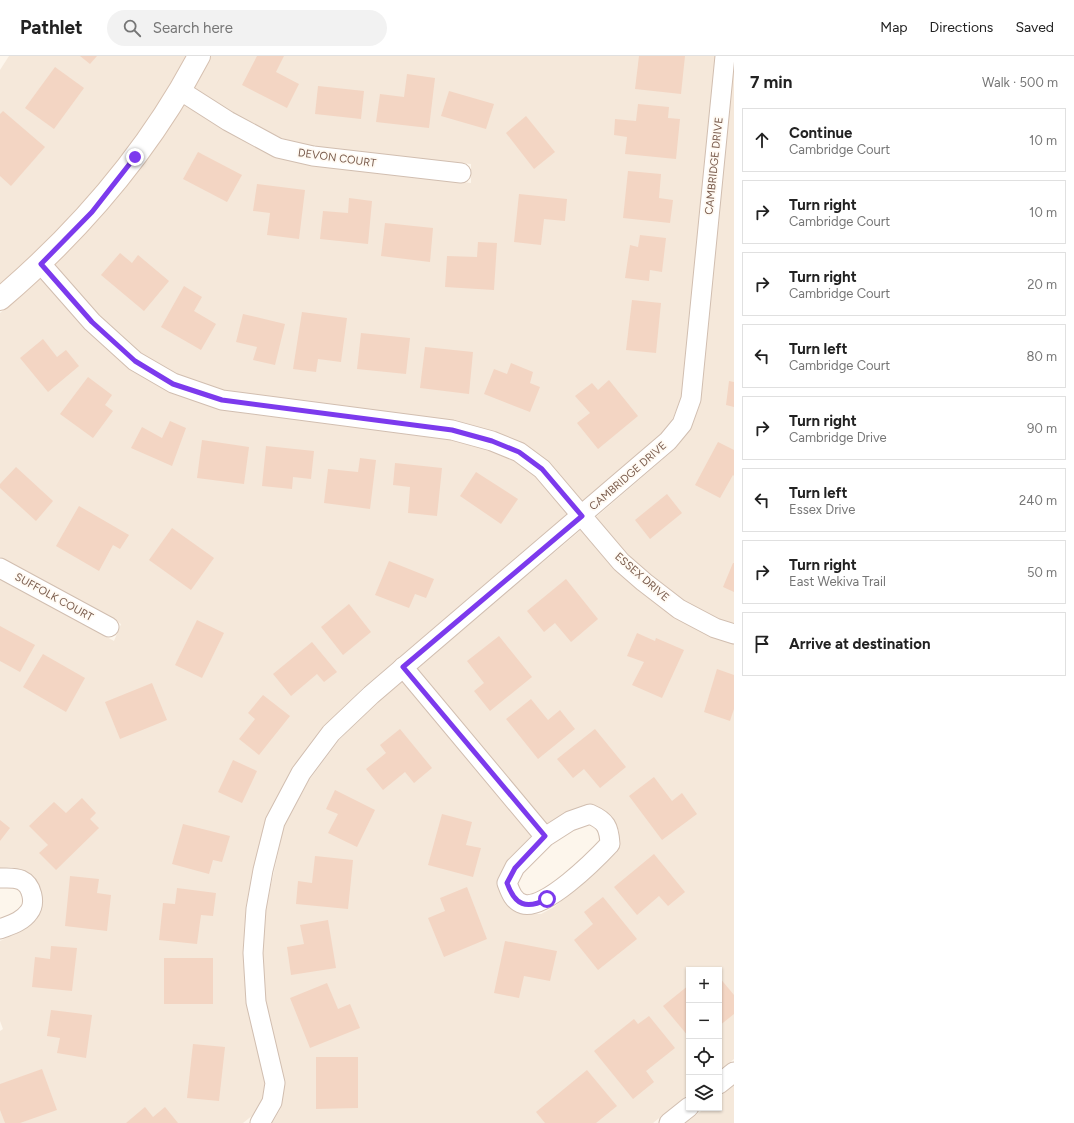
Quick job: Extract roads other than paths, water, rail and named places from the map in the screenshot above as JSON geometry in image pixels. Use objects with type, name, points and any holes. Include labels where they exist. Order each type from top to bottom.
[{"type":"street","points":[[0,299],[41,264],[92,212],[135,157],[181,91],[199,56]]},
{"type":"street","name":"CAMBRIDGE DRIVE","points":[[260,1123],[272,1102],[275,1083],[256,1002],[253,953],[256,909],[263,870],[275,822],[301,774],[331,733],[371,695],[582,516],[668,441],[682,424],[691,399],[725,56]]},
{"type":"street","name":"DEVON COURT","points":[[181,91],[228,121],[278,148],[313,156],[461,173]]},
{"type":"street","name":"ESSEX DRIVE","points":[[41,264],[92,322],[135,361],[173,384],[222,400],[452,430],[492,441],[519,452],[542,469],[621,562],[679,609],[715,628],[734,634]]},
{"type":"street","name":"SUFFOLK COURT","points":[[0,568],[109,627]]},
{"type":"street","points":[[403,667],[545,836]]},
{"type":"street","points":[[590,814],[599,818],[609,830],[610,844],[595,860],[547,899],[536,905],[523,904],[512,897],[507,883],[515,868],[545,836],[570,821],[590,814]]},
{"type":"street","points":[[0,878],[13,877],[23,880],[30,889],[33,899],[30,911],[21,920],[0,929]]},
{"type":"street","points":[[722,1082],[734,1072]]},
{"type":"street","points":[[669,1123],[686,1109]]}]
